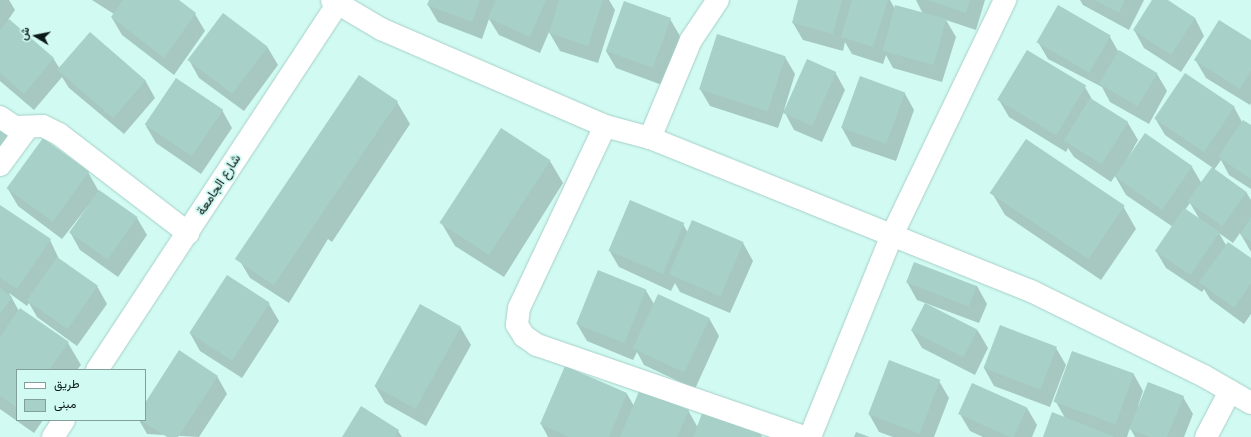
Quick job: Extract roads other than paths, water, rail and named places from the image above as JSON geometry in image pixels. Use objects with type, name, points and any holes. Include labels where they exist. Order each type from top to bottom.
[{"type":"street","points":[[650,138],[691,40],[718,0]]},
{"type":"street","points":[[810,437],[893,233],[1005,0]]},
{"type":"street","points":[[336,1],[381,29],[606,126],[650,138],[893,233],[1031,291],[1251,403]]},
{"type":"street","name":"شارع الجامعة","points":[[98,369],[188,233],[336,1]]},
{"type":"street","points":[[0,117],[15,127],[43,126],[59,134],[188,233]]},
{"type":"street","points":[[606,126],[519,308],[517,325],[524,336],[537,345],[804,437]]},
{"type":"street","points":[[0,165],[28,127]]},
{"type":"street","points":[[1206,437],[1230,391]]},
{"type":"street","points":[[53,437],[63,421]]}]
